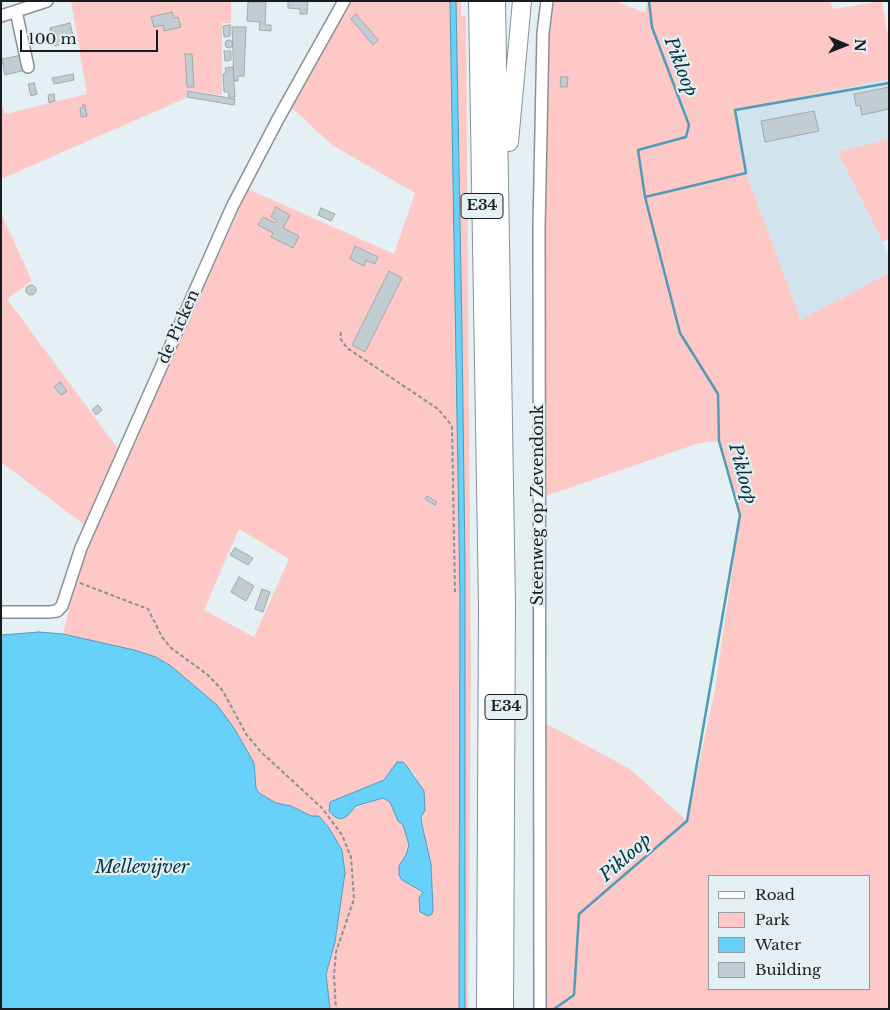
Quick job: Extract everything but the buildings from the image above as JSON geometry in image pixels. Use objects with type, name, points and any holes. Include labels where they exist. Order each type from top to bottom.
[{"type":"highway","name":"E34","points":[[478,1],[488,605],[486,1009]]},
{"type":"highway","name":"E34","points":[[496,1],[506,604],[504,1009]]},
{"type":"highway","points":[[500,166],[510,138],[522,1]]},
{"type":"street","points":[[1,16],[47,1]]},
{"type":"street","name":"de Picken","points":[[1,612],[57,610],[66,599],[70,580],[81,548],[232,208],[278,119],[344,1]]},
{"type":"street","name":"Steenweg op Zevendonk","points":[[540,1009],[539,237],[542,33],[547,1]]},
{"type":"street","points":[[16,12],[28,67]]},
{"type":"path","points":[[341,332],[340,338],[347,348],[438,409],[452,428],[455,592]]},
{"type":"path","points":[[70,580],[148,609],[162,637],[171,648],[208,675],[223,691],[246,734],[261,752],[322,808],[342,835],[351,857],[354,898],[336,952],[334,975],[336,1009]]},
{"type":"shaded area","points":[[889,79],[889,139],[839,152],[883,242],[889,258],[889,273],[801,321],[746,173],[735,110]]},
{"type":"green space","points":[[71,1],[231,1],[231,23],[222,23],[222,95],[187,90],[186,98],[1,179],[1,102],[5,114],[87,94]]},
{"type":"green space","points":[[349,1],[461,1],[461,16],[466,16],[471,675],[468,1009],[330,1009],[326,974],[335,942],[345,873],[342,850],[329,828],[319,816],[311,816],[291,806],[276,803],[259,793],[256,788],[254,763],[247,751],[156,657],[63,634],[81,562],[248,189],[394,254],[415,193],[332,145],[290,106]],"holes":[[[239,529],[289,559],[254,637],[204,610]],[[403,762],[416,776],[423,814],[422,825],[431,864],[433,909],[421,903],[419,898],[424,892],[402,880],[399,875],[399,866],[406,855],[409,845],[403,825],[398,821],[390,802],[383,798],[352,809],[330,802],[384,780],[389,772]]]},
{"type":"green space","points":[[552,1],[616,1],[645,13],[648,1],[830,1],[833,9],[882,1],[889,42],[889,79],[735,110],[746,173],[801,320],[889,273],[889,1009],[546,1009],[545,723],[630,769],[687,821],[715,689],[740,516],[719,441],[699,443],[543,497],[542,380],[546,50]]},
{"type":"green space","points":[[889,139],[889,239],[883,242],[838,152]]},
{"type":"green space","points":[[1,213],[32,281],[7,299],[119,450],[86,526],[1,462]]},
{"type":"water","points":[[450,1],[456,1],[462,333],[465,563],[465,1009],[459,1009],[460,596]]},
{"type":"water","name":"Mellevijver","points":[[39,632],[63,634],[134,650],[156,657],[171,666],[217,705],[234,728],[254,763],[256,788],[259,793],[276,803],[291,806],[311,816],[319,816],[329,828],[342,850],[345,873],[335,942],[326,974],[330,1009],[1,1009],[1,635]]},
{"type":"water","points":[[397,762],[403,762],[406,765],[424,791],[425,810],[421,817],[431,864],[433,909],[432,914],[428,916],[420,912],[419,898],[423,892],[402,880],[399,875],[399,866],[406,855],[409,845],[403,825],[398,821],[390,802],[383,798],[356,806],[347,816],[341,819],[335,817],[329,811],[330,802],[384,780]]},
{"type":"waterway","name":"Pikloop","points":[[554,1009],[574,995],[579,914],[687,821],[740,515],[719,441],[718,394],[680,333],[645,197],[638,150],[686,137],[689,125],[652,27],[649,1]]},
{"type":"waterway","points":[[645,197],[746,173],[735,110],[889,83]]}]
